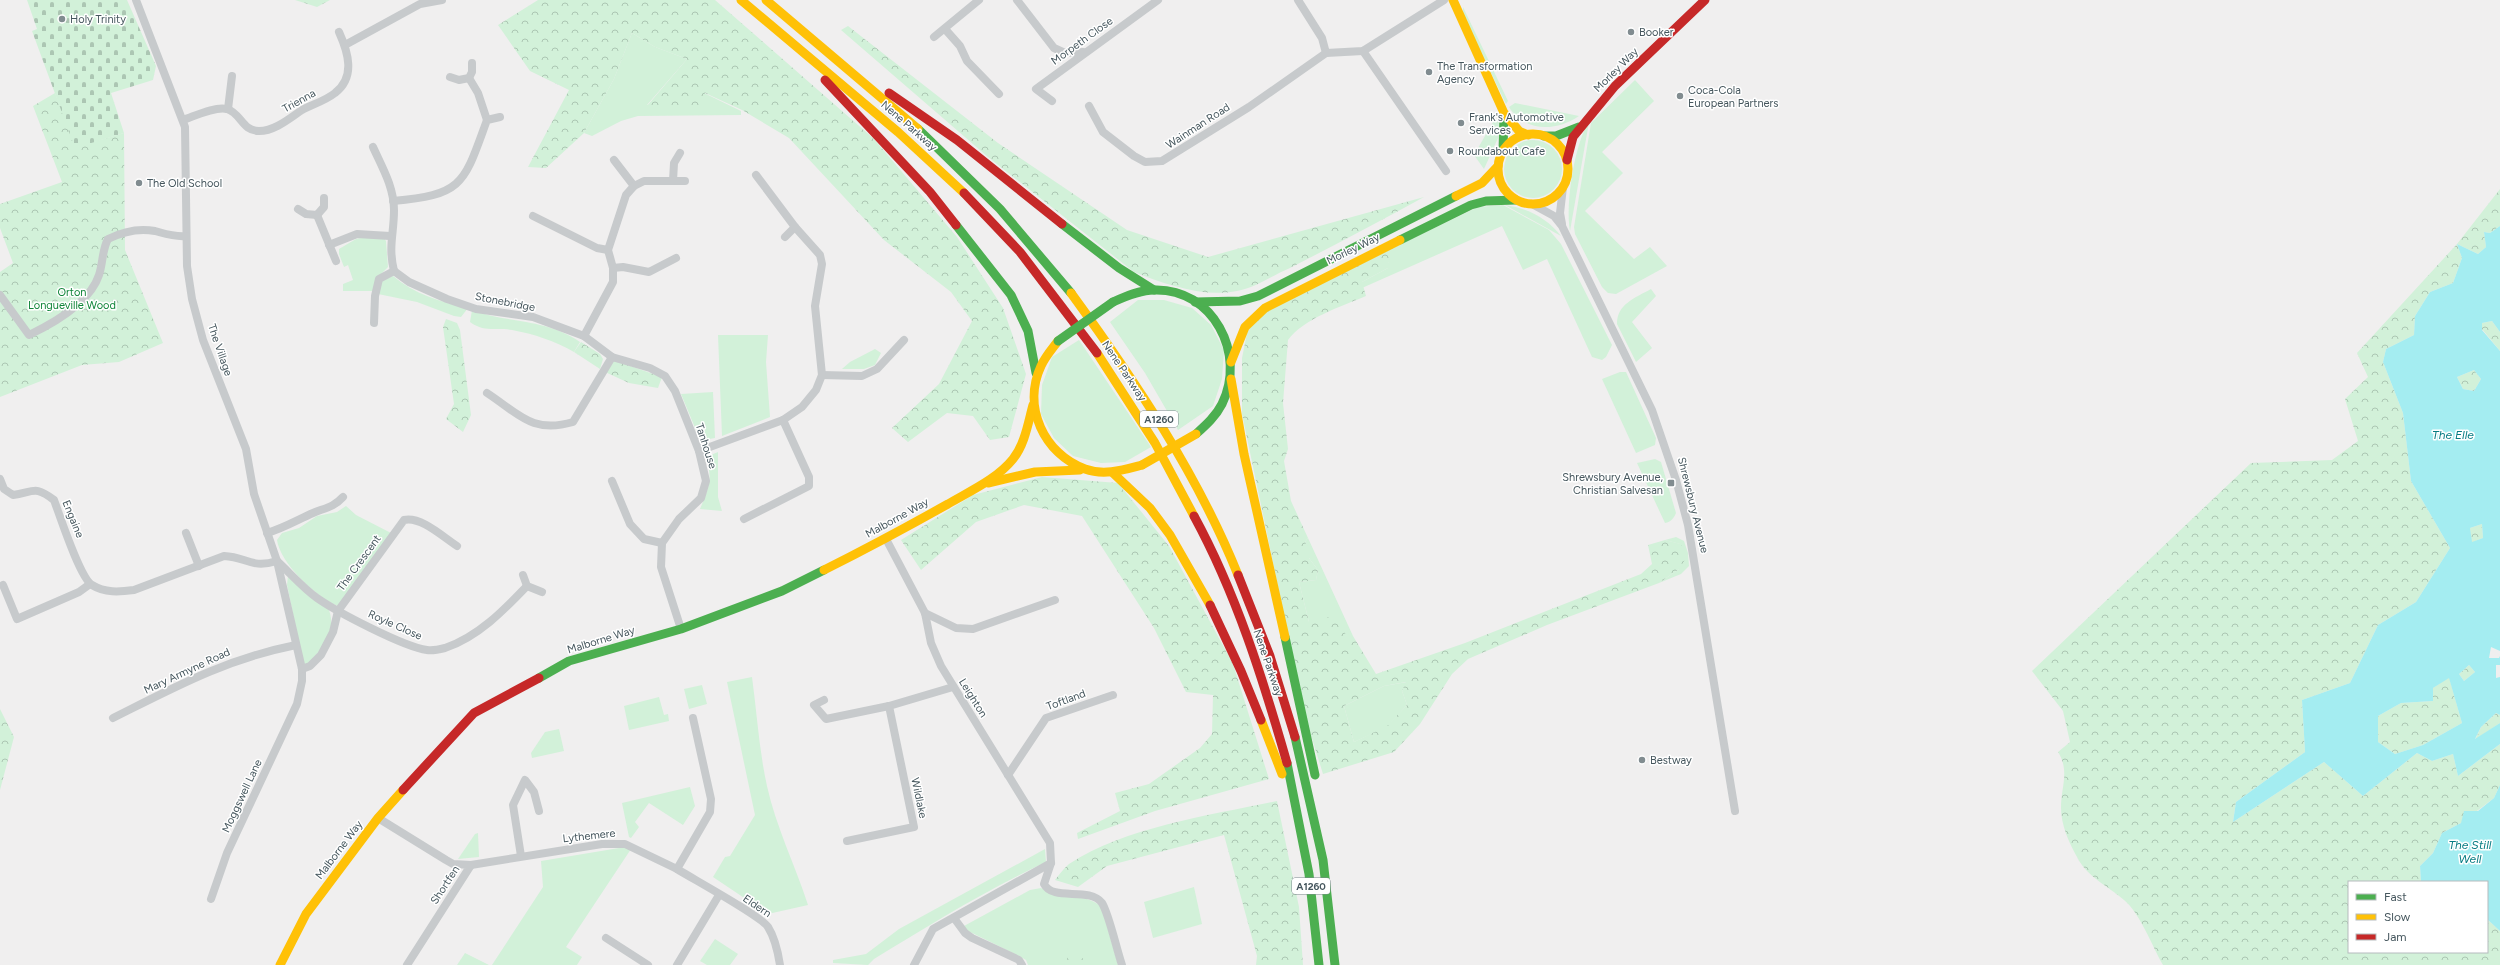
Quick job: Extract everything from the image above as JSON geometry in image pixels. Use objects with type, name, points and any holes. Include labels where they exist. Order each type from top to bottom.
[{"type":"main road","name":"Nene Parkway","points":[[741,0],[906,138],[989,218],[1035,270],[1102,358],[1173,472],[1211,548],[1257,663],[1280,738],[1297,807],[1312,890],[1319,965]]},
{"type":"main road","name":"Nene Parkway","points":[[766,0],[842,63],[955,162],[1005,214],[1083,306],[1155,412],[1186,465],[1225,543],[1254,611],[1270,657],[1304,770],[1324,867],[1335,965]]},
{"type":"main road","points":[[1453,0],[1504,113],[1519,131],[1528,135],[1543,136],[1558,145],[1567,160],[1567,177],[1563,187],[1550,200],[1532,204],[1516,200],[1504,189],[1498,166],[1505,141],[1504,113]]},
{"type":"main road","name":"Morley Way","points":[[1567,160],[1573,137],[1581,126],[1616,86],[1705,0]]},
{"type":"main road","points":[[781,34],[930,192],[976,248],[1021,312],[1028,331],[1036,373]]},
{"type":"main road","points":[[842,63],[924,114],[1095,252],[1154,290]]},
{"type":"main road","name":"Morley Way","points":[[1543,136],[1556,136],[1581,126]]},
{"type":"main road","points":[[1502,153],[1513,141],[1528,135]]},
{"type":"main road","name":"Morley Way","points":[[1195,302],[1240,301],[1258,296],[1482,183],[1498,166]]},
{"type":"main road","name":"Morley Way","points":[[1231,362],[1243,328],[1256,313],[1274,302],[1471,205],[1486,201],[1516,200]]},
{"type":"main road","points":[[1087,471],[1060,457],[1041,434],[1032,405],[1033,389],[1036,373],[1049,351],[1058,341],[1113,302],[1132,293],[1154,290],[1175,294],[1195,302],[1206,311],[1220,328],[1229,348],[1231,379],[1244,454],[1317,785]]},
{"type":"main road","name":"Malborne Way","points":[[983,484],[1035,472],[1061,469],[1113,473],[1142,465],[1196,434],[1216,416],[1228,392],[1231,379]]},
{"type":"main road","name":"Malborne Way","points":[[280,965],[306,914],[378,818],[474,713],[569,661],[682,629],[738,608],[782,591],[886,539],[983,484],[1013,459],[1025,436],[1032,405]]},
{"type":"main road","points":[[1113,473],[1150,508],[1170,535],[1210,605],[1241,671],[1273,756],[1297,807]]},
{"type":"main road","points":[[1321,808],[1325,831],[1324,867]]},
{"type":"street","name":"The Village","points":[[136,0],[183,120],[185,138],[187,266],[192,299],[203,340],[246,449],[254,494],[277,561],[302,669],[302,681],[297,704]]},
{"type":"street","points":[[345,45],[420,4],[442,0]]},
{"type":"street","points":[[934,37],[979,0]]},
{"type":"street","points":[[1017,0],[1054,48],[1065,53],[1078,54],[1090,49]]},
{"type":"street","name":"Morpeth Close","points":[[1052,101],[1036,89],[1158,0]]},
{"type":"street","points":[[1298,0],[1322,38],[1326,53],[1363,51],[1444,0]]},
{"type":"street","points":[[945,29],[960,46],[967,61],[999,94]]},
{"type":"street","name":"Trienna","points":[[228,109],[236,114],[247,129],[257,131],[266,130],[291,119],[336,93],[344,84],[349,70],[348,51],[339,32]]},
{"type":"street","points":[[1363,51],[1446,171]]},
{"type":"street","name":"Wainman Road","points":[[1089,106],[1103,132],[1134,156],[1145,162],[1162,161],[1249,107],[1326,53]]},
{"type":"street","points":[[450,77],[459,80],[468,78],[472,72],[472,63]]},
{"type":"street","points":[[183,120],[217,110],[228,109],[232,76]]},
{"type":"street","points":[[393,201],[422,198],[456,186],[468,170],[487,120],[478,93],[468,78]]},
{"type":"street","points":[[487,120],[500,117]]},
{"type":"street","points":[[373,147],[392,189],[394,210],[390,236],[390,256],[394,271],[379,279],[375,296],[374,323]]},
{"type":"street","points":[[673,181],[674,163],[680,153]]},
{"type":"street","points":[[614,160],[634,186]]},
{"type":"street","points":[[699,451],[783,420],[802,407],[816,390],[822,375],[815,306],[822,264],[820,255],[795,227],[756,175]]},
{"type":"street","points":[[584,336],[613,282],[613,268],[608,250],[626,195],[634,186],[644,181],[685,181]]},
{"type":"street","name":"Shrewsbury Avenue","points":[[1562,226],[1560,213],[1563,187]]},
{"type":"street","points":[[317,215],[324,207],[324,198]]},
{"type":"street","name":"Shrewsbury Avenue","points":[[1532,204],[1554,216],[1562,226],[1652,410],[1676,480],[1689,533],[1735,811]]},
{"type":"street","points":[[298,209],[306,214],[317,215]]},
{"type":"street","points":[[317,215],[336,261]]},
{"type":"street","points":[[533,216],[597,248],[608,250]]},
{"type":"street","points":[[785,237],[795,227]]},
{"type":"street","points":[[0,295],[29,335],[58,319],[89,293],[100,275],[108,239],[117,234],[142,230],[173,237],[186,236]]},
{"type":"street","points":[[329,245],[357,234],[390,236]]},
{"type":"street","points":[[613,268],[623,267],[649,272],[676,258]]},
{"type":"street","name":"Stonebridge","points":[[394,271],[409,282],[447,299],[476,309],[533,317],[584,336],[612,357],[650,368],[665,376]]},
{"type":"street","points":[[822,375],[862,376],[877,370],[904,340]]},
{"type":"street","points":[[487,393],[535,425],[555,428],[573,422],[612,357]]},
{"type":"street","name":"Tanhouse","points":[[665,376],[675,391],[699,451],[706,481],[701,498],[678,519],[662,543],[660,567],[682,629]]},
{"type":"street","points":[[744,519],[809,486],[809,477],[783,420]]},
{"type":"street","name":"Engaine","points":[[0,479],[4,489],[13,495],[33,489],[45,493],[54,500],[82,571],[90,584]]},
{"type":"street","points":[[612,481],[630,524],[644,539],[662,543]]},
{"type":"street","points":[[267,533],[289,527],[314,513],[335,505],[343,497]]},
{"type":"street","name":"The Crescent","points":[[302,669],[310,666],[321,656],[333,632],[338,611],[404,520],[410,518],[418,521],[457,546]]},
{"type":"street","points":[[186,533],[199,566]]},
{"type":"street","name":"Leighton","points":[[886,539],[926,613],[931,643],[941,666],[953,688],[1050,843],[1051,863],[1044,884],[1045,887],[1053,892],[1094,896],[1103,904],[1122,965]]},
{"type":"street","points":[[3,585],[18,619],[79,592],[90,584],[104,590],[119,592],[134,590],[224,556],[236,557],[254,565],[277,561]]},
{"type":"street","name":"Royle Close","points":[[277,561],[316,597],[338,611],[409,645],[428,650],[444,648],[463,640],[498,615],[527,586]]},
{"type":"street","points":[[523,574],[527,586],[542,592]]},
{"type":"street","points":[[926,613],[956,628],[973,629],[1055,600]]},
{"type":"street","name":"Mary Armyne Road","points":[[113,718],[205,672],[254,654],[296,645]]},
{"type":"street","points":[[824,700],[814,705],[826,719],[889,706],[953,688]]},
{"type":"street","name":"Toftland","points":[[1008,775],[1046,718],[1113,695]]},
{"type":"street","name":"Moggswell Lane","points":[[211,899],[226,853],[297,704]]},
{"type":"street","name":"Wildlake","points":[[847,841],[914,827],[889,706]]},
{"type":"street","points":[[677,869],[710,812],[712,799],[693,718]]},
{"type":"street","points":[[521,856],[513,804],[526,780],[534,792],[539,812]]},
{"type":"street","name":"Shortfen","points":[[378,818],[453,864],[471,865],[407,965]]},
{"type":"street","name":"Lythemere","points":[[471,865],[602,844],[625,844],[677,869]]},
{"type":"street","points":[[914,965],[933,929],[1051,863]]},
{"type":"street","name":"Eldern","points":[[677,869],[768,926],[777,949],[780,965]]},
{"type":"street","points":[[677,965],[719,895]]},
{"type":"street","points":[[954,918],[965,933],[1019,960],[1022,965]]},
{"type":"street","points":[[606,938],[648,965]]},
{"type":"green space","points":[[27,0],[127,0],[156,66],[153,80],[111,93],[124,133],[75,148],[32,31],[37,29]]},
{"type":"green space","points":[[295,0],[330,0],[317,7]]},
{"type":"green space","points":[[538,0],[715,0],[874,139],[957,237],[1003,308],[1026,374],[1009,437],[990,440],[973,416],[947,413],[908,442],[892,428],[939,384],[972,321],[951,292],[884,240],[789,138],[742,110],[705,93],[703,109],[647,106],[687,59],[655,47],[632,33],[614,79],[584,133],[546,168],[528,167],[569,90],[530,71],[498,25]]},
{"type":"green space","points":[[1463,7],[1508,101],[1506,104],[1463,15]]},
{"type":"green space","points":[[848,26],[998,143],[1127,230],[1208,257],[1424,197],[1324,251],[1250,287],[1224,293],[1211,293],[1184,289],[1134,272],[988,157],[841,30]]},
{"type":"green space","points":[[632,33],[655,47],[687,59],[647,105],[704,93],[741,111],[741,115],[638,116],[621,121],[592,136],[584,133],[614,79]]},
{"type":"green space","points":[[1635,80],[1654,101],[1602,152],[1623,173],[1585,211],[1634,259],[1650,247],[1667,266],[1616,294],[1608,293],[1602,287],[1575,234],[1574,227],[1591,123]]},
{"type":"green space","name":"Orton Longueville Wood","points":[[55,93],[76,147],[124,133],[125,250],[163,343],[119,362],[82,365],[0,397],[0,272],[13,263],[0,228],[0,204],[62,182],[33,106]]},
{"type":"green space","points":[[1515,103],[1579,116],[1560,125],[1541,127],[1523,121],[1515,115],[1509,107]]},
{"type":"green space","points":[[1499,121],[1498,138],[1484,169],[1474,155],[1493,122]]},
{"type":"green space","points":[[1589,122],[1570,231],[1569,207],[1572,175],[1579,145]]},
{"type":"green space","points":[[1527,140],[1539,140],[1554,148],[1562,163],[1562,175],[1554,190],[1539,198],[1527,198],[1512,190],[1504,175],[1504,163],[1512,148]]},
{"type":"green space","points":[[2500,189],[2500,226],[2490,233],[2484,232],[2486,247],[2478,254],[2457,244]]},
{"type":"green space","points":[[1503,205],[1549,230],[1561,244],[1612,345],[1606,357],[1602,360],[1592,357],[1547,259],[1523,270],[1502,226],[1362,288],[1362,282],[1388,268],[1388,263],[1395,247],[1478,207]]},
{"type":"green space","points":[[1505,205],[1529,211],[1543,219],[1561,236]]},
{"type":"green space","points":[[370,236],[383,237],[386,241],[388,267],[376,279],[373,291],[343,291],[343,284],[353,280],[348,265],[344,267],[339,254],[339,249],[356,239]]},
{"type":"green space","points":[[2457,244],[2462,258],[2453,283],[2430,292],[2415,316],[2414,335],[2386,349],[2383,362],[2403,413],[2411,481],[2450,548],[2416,602],[2378,625],[2350,683],[2302,700],[2305,752],[2236,802],[2233,822],[2324,762],[2363,796],[2417,753],[2432,761],[2453,754],[2458,776],[2500,744],[2500,785],[2494,798],[2461,823],[2442,833],[2433,853],[2420,866],[2421,881],[2348,881],[2348,953],[2488,953],[2488,920],[2500,931],[2500,965],[2163,965],[2145,930],[2130,906],[2086,870],[2081,864],[2068,840],[2061,814],[2064,766],[2058,752],[2070,742],[2063,711],[2032,671],[2251,463],[2332,460],[2358,441],[2345,399],[2368,377],[2357,353]]},
{"type":"green space","points":[[1395,247],[1399,255],[1388,263],[1388,268],[1362,282],[1366,296],[1313,319],[1295,332],[1288,340],[1283,403],[1288,449],[1284,461],[1291,501],[1308,538],[1305,542],[1311,553],[1309,558],[1318,570],[1316,580],[1299,582],[1309,622],[1333,616],[1347,636],[1353,636],[1376,674],[1465,643],[1641,574],[1652,564],[1648,545],[1665,540],[1681,544],[1686,558],[1679,569],[1659,583],[1547,625],[1468,659],[1452,674],[1420,724],[1394,752],[1323,774],[1305,716],[1242,414],[1242,358],[1248,328],[1259,315]],"holes":[[[1406,682],[1402,691],[1407,705],[1387,726],[1354,742],[1344,706],[1384,686]]]},
{"type":"green space","points":[[393,276],[410,288],[428,296],[468,308],[461,317],[454,316],[417,302],[378,294],[381,281]]},
{"type":"green space","points":[[1651,289],[1656,296],[1632,322],[1652,348],[1636,362],[1617,324],[1618,317],[1620,311],[1628,302]]},
{"type":"green space","points":[[1138,300],[1164,300],[1192,308],[1211,325],[1224,350],[1222,379],[1213,406],[1178,430],[1145,373],[1110,322]]},
{"type":"green space","points":[[472,310],[500,318],[554,329],[567,334],[580,342],[574,352],[544,338],[506,329],[485,329],[470,322]]},
{"type":"green space","points":[[446,319],[457,323],[460,330],[471,415],[463,432],[446,419],[454,404],[443,327]]},
{"type":"green space","points":[[2492,321],[2500,332],[2500,351],[2482,329],[2482,323]]},
{"type":"green space","points":[[718,335],[768,335],[766,362],[770,417],[722,436]]},
{"type":"green space","points":[[1079,340],[1151,447],[1125,462],[1101,463],[1073,456],[1054,438],[1041,414],[1042,385],[1052,357]]},
{"type":"green space","points":[[581,342],[600,354],[603,359],[600,369],[574,352]]},
{"type":"green space","points":[[875,349],[881,353],[875,365],[864,369],[842,369],[850,362]]},
{"type":"green space","points":[[613,360],[662,377],[658,388],[629,383],[605,372]]},
{"type":"green space","points":[[2474,370],[2481,379],[2474,391],[2463,389],[2457,377]]},
{"type":"green space","points":[[1620,372],[1626,372],[1656,438],[1655,445],[1636,453],[1602,379]]},
{"type":"green space","points":[[713,392],[715,438],[704,440],[698,435],[681,394]]},
{"type":"green space","points":[[718,452],[718,497],[722,511],[700,509],[706,495],[710,478],[706,457]]},
{"type":"green space","points":[[1655,459],[1661,462],[1676,513],[1672,520],[1665,523],[1637,463]]},
{"type":"green space","points":[[1042,477],[1118,483],[1169,546],[1233,664],[1269,779],[1155,811],[1078,839],[1077,833],[1120,811],[1115,793],[1149,784],[1200,748],[1212,734],[1213,695],[1186,692],[1154,628],[1082,516],[1024,505],[976,522],[921,570],[901,540],[973,495]]},
{"type":"green space","points":[[346,506],[356,515],[391,533],[338,606],[320,596],[301,579],[285,559],[277,540],[282,533],[299,528],[317,516],[337,512]]},
{"type":"green space","points":[[2482,524],[2483,538],[2471,543],[2470,528]]},
{"type":"green space","points":[[1676,537],[1684,541],[1688,553],[1689,566],[1681,574],[1659,583],[1679,569],[1680,544],[1665,540]]},
{"type":"green space","points":[[1308,538],[1353,636],[1347,636],[1309,622],[1299,582],[1316,580],[1318,570],[1309,558],[1305,542]]},
{"type":"green space","points":[[288,576],[329,610],[331,618],[331,626],[326,640],[322,647],[306,665],[303,662],[287,585]]},
{"type":"green space","points":[[2469,665],[2475,672],[2464,681],[2459,674]]},
{"type":"green space","points":[[752,677],[760,745],[767,786],[780,831],[808,905],[768,914],[713,877],[725,857],[730,856],[755,815],[727,682]]},
{"type":"green space","points":[[2449,677],[2462,723],[2423,745],[2395,754],[2378,742],[2378,716],[2401,703],[2433,701],[2433,688]]},
{"type":"green space","points":[[1407,682],[1402,691],[1407,705],[1387,727],[1354,742],[1344,706],[1384,686]]},
{"type":"green space","points":[[702,685],[707,704],[689,709],[684,689]]},
{"type":"green space","points":[[659,697],[664,715],[668,714],[669,721],[629,730],[624,706]]},
{"type":"green space","points":[[0,709],[14,737],[0,790]]},
{"type":"green space","points":[[2496,713],[2500,715],[2500,723],[2475,740],[2481,727]]},
{"type":"green space","points":[[559,729],[564,751],[532,758],[531,753],[545,732]]},
{"type":"green space","points":[[690,787],[695,806],[683,825],[649,803],[635,822],[639,827],[631,838],[629,837],[622,803]]},
{"type":"green space","points":[[1277,801],[1299,907],[1303,965],[1256,965],[1257,956],[1224,835],[1107,866],[1078,887],[1055,880],[1069,864],[1091,851],[1142,831],[1197,817]]},
{"type":"green space","points":[[478,833],[479,857],[458,859],[475,834]]},
{"type":"green space","points":[[625,847],[631,849],[566,947],[582,957],[577,965],[492,965],[543,887],[541,861]]},
{"type":"green space","points":[[1045,849],[1046,862],[959,908],[874,959],[868,965],[833,963],[833,960],[866,954],[899,929]]},
{"type":"green space","points":[[1194,887],[1202,924],[1153,938],[1144,902]]},
{"type":"green space","points":[[1041,888],[1056,894],[1089,900],[1102,908],[1118,965],[1028,965],[1026,960],[1019,956],[966,930],[964,926],[1030,890]]},
{"type":"green space","points":[[715,939],[738,954],[730,965],[707,965],[700,961]]},
{"type":"green space","points":[[465,953],[489,965],[457,965]]},
{"type":"green space","points":[[1070,953],[1098,965],[1064,965]]},
{"type":"water","name":"The Elle","points":[[2500,226],[2500,332],[2492,321],[2482,323],[2482,330],[2500,351],[2500,651],[2491,647],[2489,658],[2499,658],[2500,656],[2500,665],[2496,665],[2496,678],[2500,677],[2500,715],[2496,713],[2481,727],[2475,739],[2500,723],[2500,744],[2458,776],[2453,754],[2432,761],[2417,753],[2363,796],[2324,762],[2233,822],[2236,802],[2305,752],[2302,700],[2350,683],[2378,625],[2416,602],[2450,548],[2411,481],[2403,413],[2383,362],[2386,349],[2414,335],[2415,316],[2430,292],[2453,283],[2462,258],[2457,244],[2478,254],[2486,247],[2484,232],[2490,233]],"holes":[[[2474,370],[2481,379],[2474,391],[2463,389],[2457,377]],[[2482,524],[2483,538],[2472,542],[2470,528]],[[2469,665],[2475,672],[2464,681],[2459,674]],[[2449,678],[2462,723],[2423,745],[2395,754],[2378,742],[2378,716],[2401,703],[2433,701],[2433,688]]]},
{"type":"water","name":"The Still Well","points":[[2500,785],[2500,931],[2488,920],[2488,881],[2421,881],[2420,866],[2433,853],[2442,833],[2461,823],[2464,811],[2478,811],[2494,798]]},
{"type":"traffic: fast","points":[[1503,151],[1504,114]]},
{"type":"traffic: fast","points":[[1544,136],[1556,136],[1579,127]]},
{"type":"traffic: fast","points":[[918,129],[1000,209],[1071,293]]},
{"type":"traffic: fast","points":[[1195,302],[1240,301],[1258,296],[1456,196]]},
{"type":"traffic: fast","points":[[1400,240],[1471,205],[1486,201],[1516,200]]},
{"type":"traffic: fast","points":[[1062,224],[1119,268],[1154,290]]},
{"type":"traffic: fast","points":[[956,225],[1011,295],[1028,331],[1036,373]]},
{"type":"traffic: fast","points":[[1113,302],[1144,291],[1154,290],[1175,292],[1193,300],[1208,312],[1220,328],[1227,345],[1230,365],[1229,385],[1220,408],[1196,434]]},
{"type":"traffic: fast","points":[[1058,341],[1113,302]]},
{"type":"traffic: fast","points":[[539,678],[569,661],[681,629],[782,591],[824,570]]},
{"type":"traffic: fast","points":[[1285,637],[1315,775]]},
{"type":"traffic: fast","points":[[1295,737],[1323,860],[1335,965]]},
{"type":"traffic: fast","points":[[1287,763],[1309,874],[1319,965]]},
{"type":"traffic: slow","points":[[741,0],[898,132],[964,193]]},
{"type":"traffic: slow","points":[[766,0],[918,129]]},
{"type":"traffic: slow","points":[[1453,0],[1504,113],[1519,131],[1528,135]]},
{"type":"traffic: slow","points":[[1533,134],[1552,140],[1562,150],[1568,169],[1562,188],[1552,198],[1533,204],[1514,198],[1504,188],[1498,169],[1504,150],[1514,140],[1533,134]]},
{"type":"traffic: slow","points":[[1456,196],[1482,183],[1498,166]]},
{"type":"traffic: slow","points":[[1231,362],[1245,327],[1265,308],[1400,240]]},
{"type":"traffic: slow","points":[[1071,293],[1141,394],[1184,464],[1204,500],[1238,575]]},
{"type":"traffic: slow","points":[[1058,341],[1041,366],[1036,382],[1034,397],[1040,427],[1048,441],[1058,452],[1071,462],[1092,471],[1114,472],[1142,465]]},
{"type":"traffic: slow","points":[[1097,353],[1155,443],[1194,516]]},
{"type":"traffic: slow","points":[[1231,379],[1244,454],[1285,637]]},
{"type":"traffic: slow","points":[[824,570],[933,513],[999,473],[1007,466],[1017,453],[1026,433],[1033,405]]},
{"type":"traffic: slow","points":[[1142,465],[1196,434]]},
{"type":"traffic: slow","points":[[988,483],[1035,472],[1080,470]]},
{"type":"traffic: slow","points":[[1113,473],[1150,508],[1170,535],[1210,605]]},
{"type":"traffic: slow","points":[[1261,720],[1282,774]]},
{"type":"traffic: slow","points":[[280,965],[306,914],[378,818],[403,790]]},
{"type":"traffic: jam","points":[[1567,160],[1573,137],[1615,86],[1705,0]]},
{"type":"traffic: jam","points":[[825,80],[930,192],[956,225]]},
{"type":"traffic: jam","points":[[889,93],[957,140],[1062,224]]},
{"type":"traffic: jam","points":[[964,193],[1020,252],[1097,353]]},
{"type":"traffic: jam","points":[[1194,516],[1209,545],[1236,606],[1258,668],[1287,763]]},
{"type":"traffic: jam","points":[[1238,575],[1270,656],[1295,737]]},
{"type":"traffic: jam","points":[[1210,605],[1241,671],[1261,720]]},
{"type":"traffic: jam","points":[[403,790],[474,713],[539,678]]},
{"type":"place","name":"Holy Trinity","points":[[62,19]]},
{"type":"place","name":"Booker","points":[[1631,32]]},
{"type":"place","name":"The Transformation Agency","points":[[1429,72]]},
{"type":"place","name":"Coca-Cola European Partners","points":[[1680,96]]},
{"type":"place","name":"Frank's Automotive Services","points":[[1461,123]]},
{"type":"place","name":"Roundabout Cafe","points":[[1450,151]]},
{"type":"place","name":"The Old School","points":[[139,183]]},
{"type":"place","name":"Shrewsbury Avenue, Christian Salvesan","points":[[1671,483]]},
{"type":"place","name":"Bestway","points":[[1642,760]]}]
